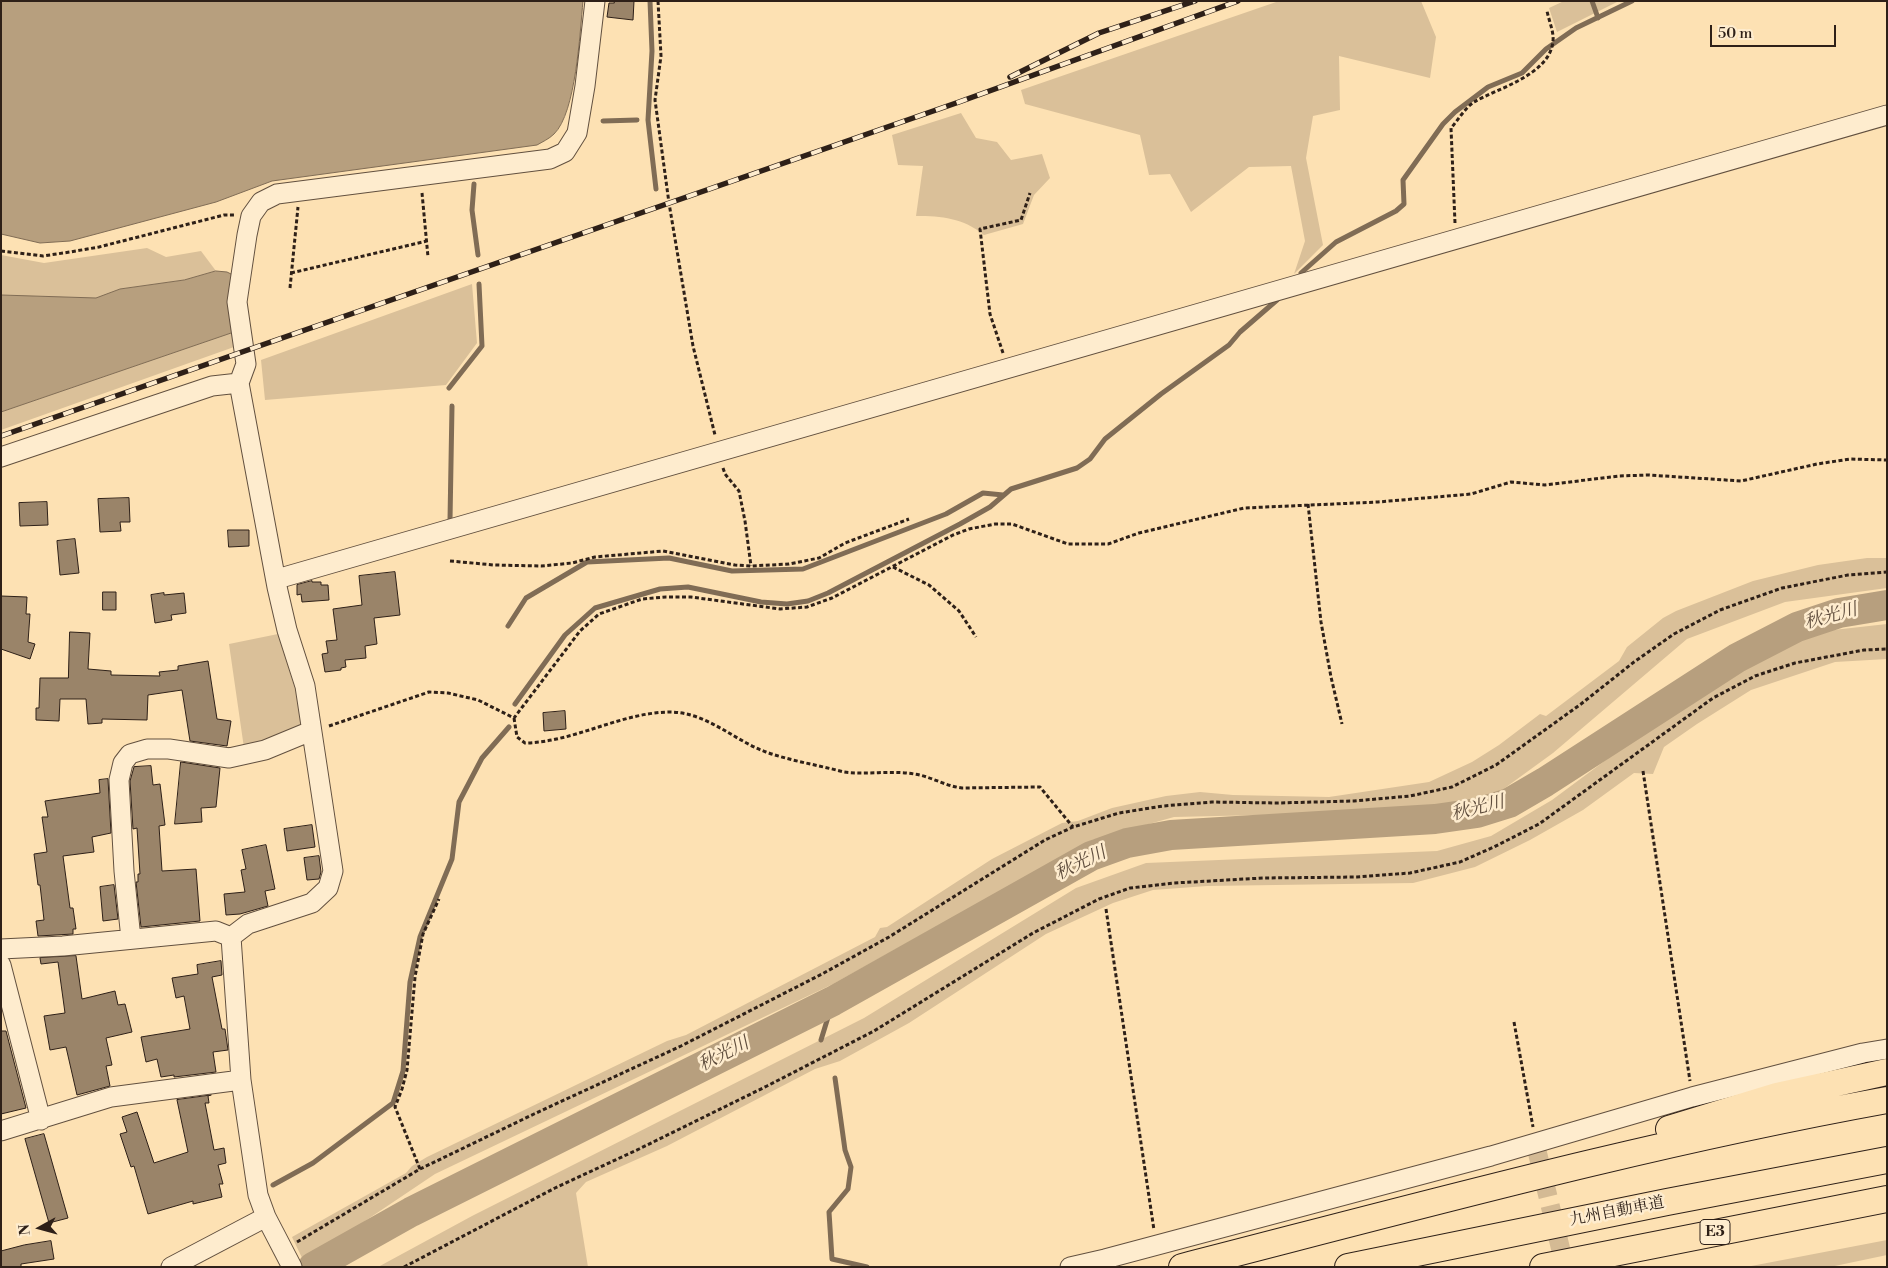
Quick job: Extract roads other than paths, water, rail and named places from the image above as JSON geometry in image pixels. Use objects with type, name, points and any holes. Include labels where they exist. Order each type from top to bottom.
[{"type":"highway","points":[[1395,1211],[1777,1096],[1887,1072]]},
{"type":"highway","points":[[1182,1267],[1395,1211],[1668,1145],[1887,1100]]},
{"type":"highway","points":[[1667,1202],[1887,1145]]},
{"type":"highway","name":"九州自動車道","points":[[1348,1267],[1667,1202],[1887,1160]]},
{"type":"highway","name":"E3","points":[[1543,1267],[1887,1200]]},
{"type":"highway","points":[[1597,1267],[1887,1216]]},
{"type":"street","points":[[232,937],[248,924],[312,903],[328,888],[333,871],[304,686],[287,630],[239,383],[246,364],[237,302],[246,235],[251,216],[261,202],[277,194],[550,159],[565,152],[577,132],[585,86],[595,1]]},
{"type":"street","points":[[277,579],[1887,115]]},
{"type":"street","points":[[1,458],[212,386],[239,383]]},
{"type":"street","points":[[131,939],[124,871],[119,780],[122,763],[130,754],[147,749],[169,749],[229,758],[265,750],[312,732]]},
{"type":"street","points":[[1,949],[63,946],[216,931],[232,937]]},
{"type":"street","points":[[232,937],[241,1080],[258,1195],[266,1217],[288,1258]]},
{"type":"street","points":[[1,965],[41,1120]]},
{"type":"street","points":[[1070,1267],[1491,1156],[1536,1146],[1692,1097],[1887,1048]]},
{"type":"street","points":[[1,1131],[110,1097],[241,1080]]},
{"type":"street","points":[[171,1267],[266,1217]]},
{"type":"waterway","points":[[650,1],[652,51],[648,120],[656,189]]},
{"type":"waterway","points":[[1592,1],[1598,18]]},
{"type":"waterway","points":[[1301,273],[1336,242],[1396,211],[1404,204],[1403,180],[1443,124],[1455,112],[1488,87],[1522,73],[1546,49],[1576,28],[1632,1]]},
{"type":"waterway","points":[[603,121],[637,120]]},
{"type":"waterway","points":[[474,184],[472,210],[478,255]]},
{"type":"waterway","points":[[449,388],[482,346],[479,284]]},
{"type":"waterway","points":[[515,704],[565,635],[595,608],[660,589],[688,587],[761,602],[787,604],[808,601],[828,593],[960,524],[990,507],[1011,489],[1077,468],[1090,459],[1105,439],[1161,394],[1229,345],[1240,332],[1277,300]]},
{"type":"waterway","points":[[450,520],[452,406]]},
{"type":"waterway","points":[[508,626],[526,598],[587,562],[669,558],[732,571],[803,569],[946,514],[983,493],[1003,495]]},
{"type":"waterway","name":"秋光川","points":[[313,1267],[411,1212],[833,1001],[1091,856],[1127,843],[1171,835],[1435,819],[1477,813],[1509,803],[1545,782],[1737,658],[1797,627],[1839,613],[1887,605]]},
{"type":"waterway","points":[[273,1185],[313,1163],[393,1103],[403,1071],[410,982],[420,937],[452,859],[459,802],[482,758],[509,727]]},
{"type":"waterway","points":[[821,1040],[833,1001]]},
{"type":"waterway","points":[[835,1078],[845,1150],[851,1167],[848,1189],[829,1212],[832,1259],[867,1267]]},
{"type":"tunnel","points":[[1537,1151],[1565,1267]]},
{"type":"railway","points":[[1010,77],[1099,33],[1195,1]]},
{"type":"railway","points":[[1,436],[959,102],[1238,1]]}]
